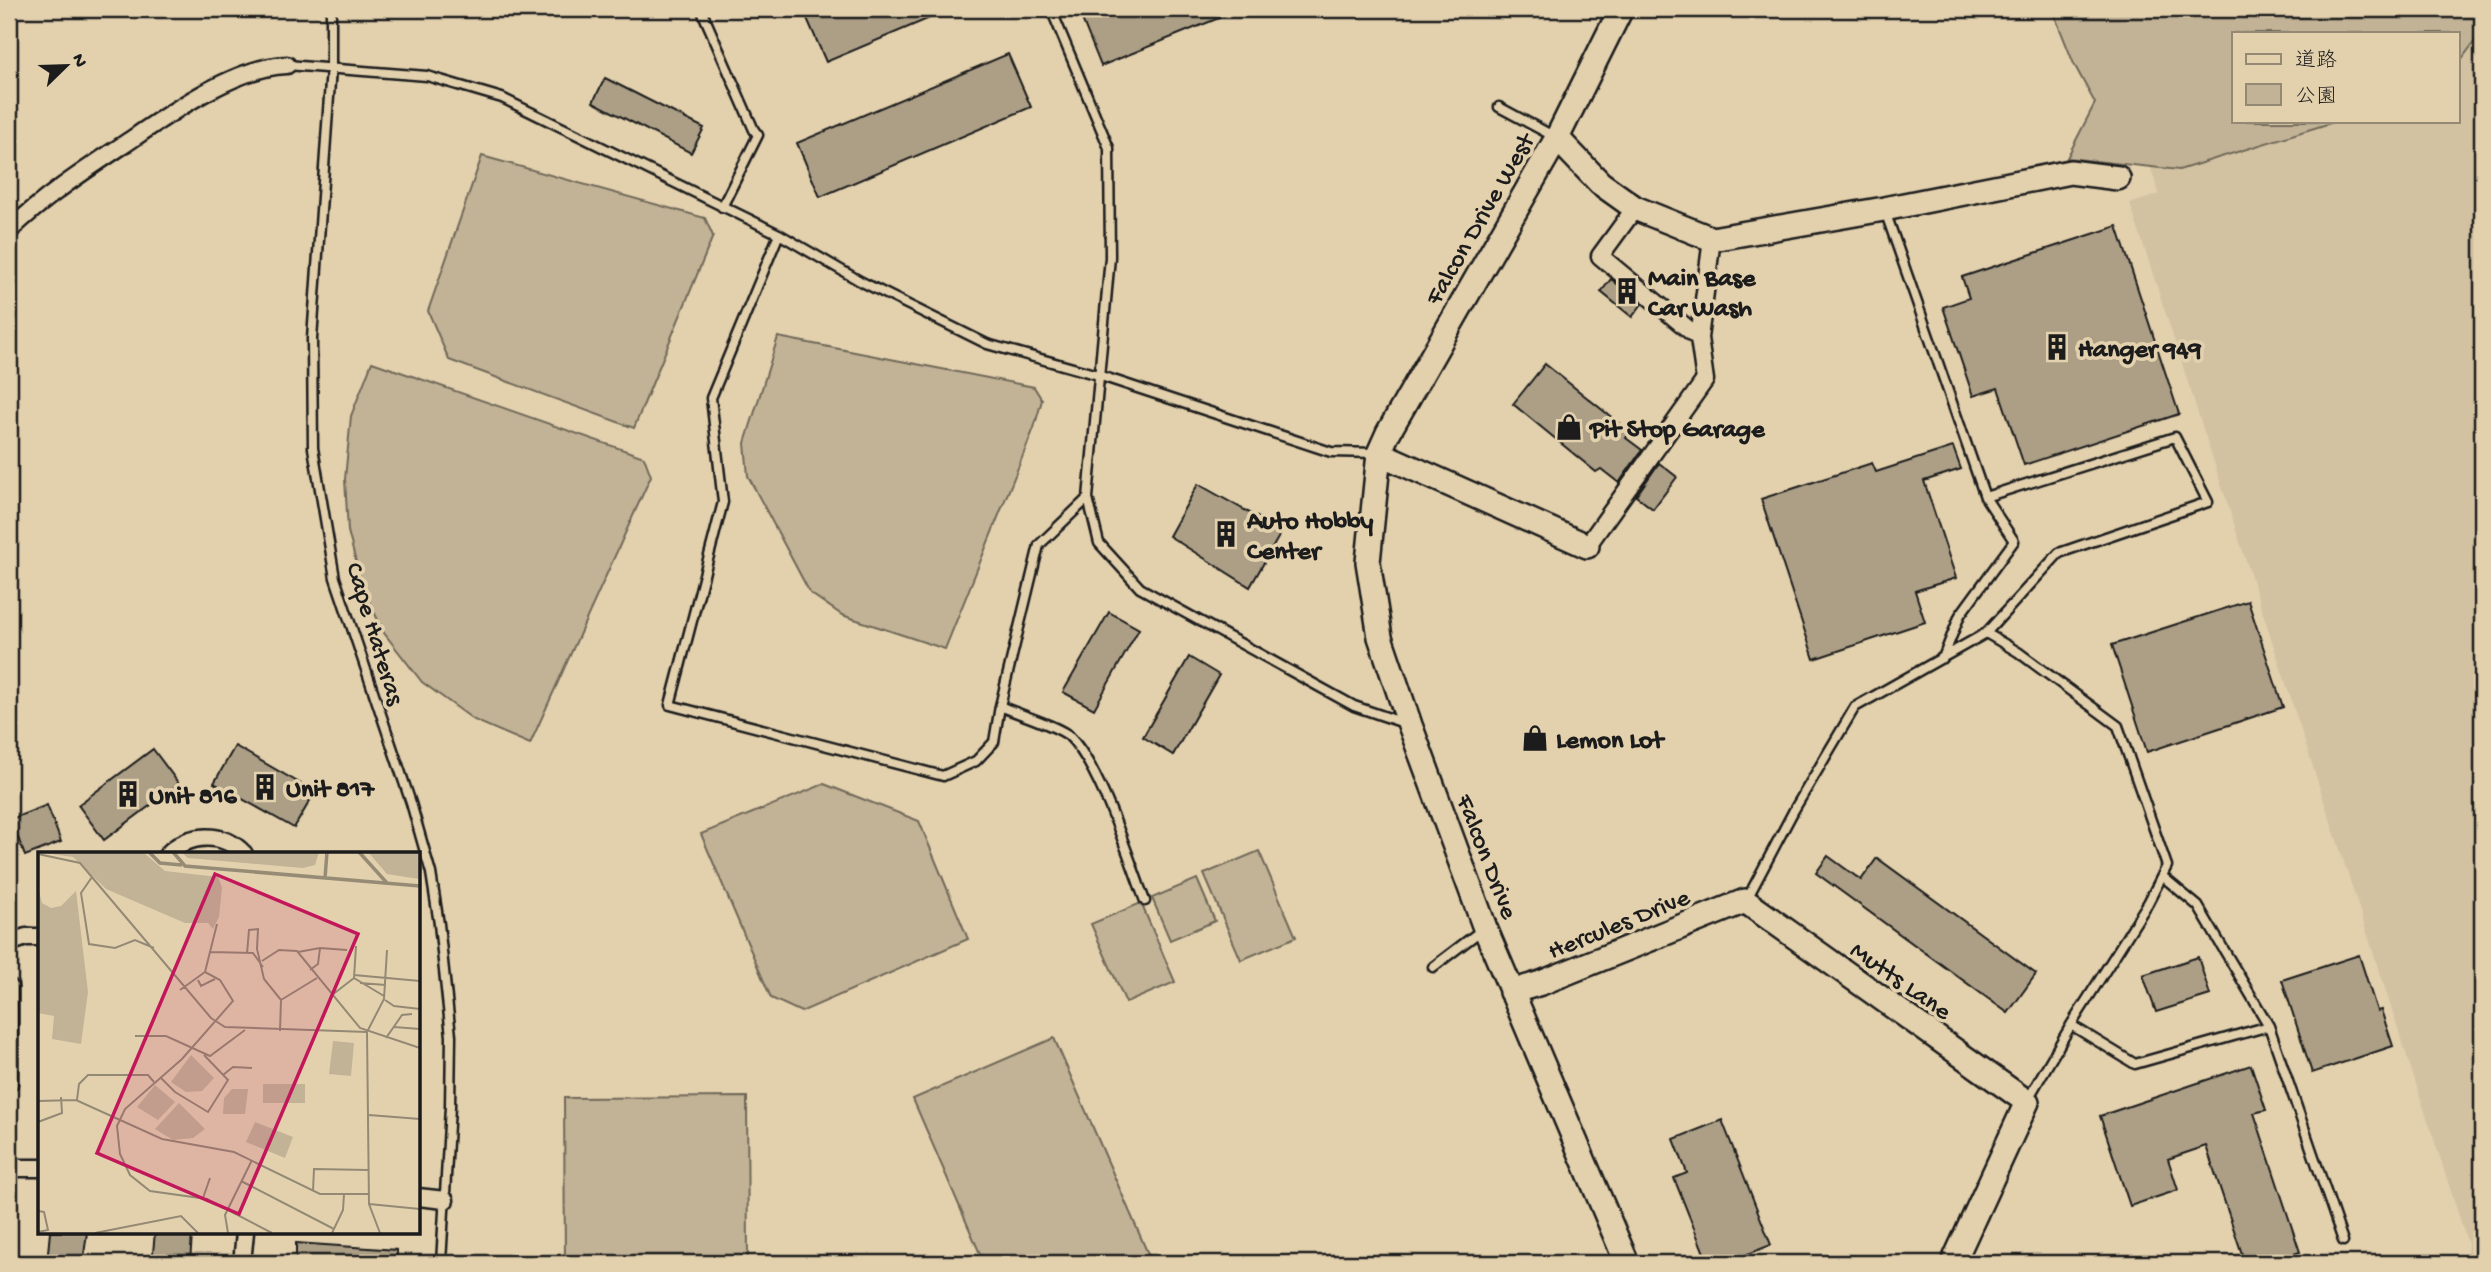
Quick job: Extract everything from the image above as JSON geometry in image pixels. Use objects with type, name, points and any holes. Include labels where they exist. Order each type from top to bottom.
[{"type":"street","name":"Falcon Drive West","points":[[1380,453],[1388,433],[1557,138],[1621,9]]},
{"type":"street","points":[[9,231],[66,182],[184,104],[270,66],[287,65]]},
{"type":"street","points":[[1557,138],[1600,183],[1635,208],[1712,239],[1884,209],[2070,172],[2118,178]]},
{"type":"street","points":[[1635,208],[1600,256],[1699,338]]},
{"type":"street","points":[[1380,453],[1587,546],[1705,380],[1699,338],[1712,239]]},
{"type":"street","name":"Falcon Drive","points":[[1380,453],[1368,562],[1380,637],[1485,928],[1627,1263]]},
{"type":"street","points":[[170,852],[191,839],[207,837],[224,840],[241,852]]},
{"type":"street","name":"Hercules Drive","points":[[1511,992],[1541,983],[1745,901]]},
{"type":"street","name":"Mutts Lane","points":[[1745,901],[2027,1102]]},
{"type":"street","points":[[9,943],[26,937],[38,937]]},
{"type":"street","points":[[9,987],[9,1083]]},
{"type":"street","points":[[1953,1263],[2027,1102]]},
{"type":"street","points":[[9,1168],[38,1168]]},
{"type":"street","points":[[420,1197],[445,1200]]},
{"type":"street","points":[[242,1263],[245,1234]]},
{"type":"lane","name":"Cape Hateras","points":[[331,9],[331,68],[312,339],[313,449],[335,578],[411,803],[431,873],[439,923],[451,1036],[441,1263]]},
{"type":"lane","points":[[701,9],[758,135],[722,206]]},
{"type":"lane","points":[[1051,9],[1109,148],[1110,257],[1088,498],[1099,543],[1140,588],[1354,706],[1410,725]]},
{"type":"lane","points":[[287,65],[427,76],[502,98],[779,234],[860,281],[987,344],[1098,375],[1331,452],[1380,453]]},
{"type":"lane","points":[[1499,107],[1557,138]]},
{"type":"lane","points":[[1884,209],[1985,497],[2014,541],[1960,615],[1943,658]]},
{"type":"lane","points":[[779,234],[711,398],[723,502],[670,705],[943,776],[976,761],[994,742],[1000,706],[1039,545],[1088,498]]},
{"type":"lane","points":[[1745,901],[1855,706],[1986,633],[2059,553],[2208,502],[2175,437],[1985,497]]},
{"type":"lane","points":[[1986,633],[2018,652],[2118,726],[2166,866],[2148,903],[2071,1025],[2027,1102]]},
{"type":"lane","points":[[1000,706],[1067,734],[1086,757],[1145,901]]},
{"type":"lane","points":[[2162,876],[2198,906],[2269,1026],[2343,1241]]},
{"type":"lane","points":[[1433,967],[1485,928]]},
{"type":"lane","points":[[2071,1025],[2135,1064],[2269,1026]]},
{"type":"shaded area","points":[[2337,9],[2482,9],[2482,1263],[2466,1263],[2468,1244],[2130,204],[2159,194],[2125,86],[2232,122],[2460,122],[2460,32]]},
{"type":"green space","points":[[2052,9],[2478,9],[2480,34],[2460,61],[2460,32],[2232,32],[2232,122],[2334,122],[2179,170],[2067,158],[2095,103],[2074,64]]},
{"type":"green space","points":[[482,156],[705,218],[713,236],[634,428],[449,360],[428,311]]},
{"type":"green space","points":[[778,337],[1034,387],[1042,400],[1034,428],[945,649],[842,615],[810,593],[748,476],[745,443]]},
{"type":"green space","points":[[372,362],[644,457],[651,476],[530,744],[474,720],[422,682],[384,633],[362,586],[348,531],[345,479],[351,416]]},
{"type":"green space","points":[[824,784],[919,821],[968,939],[801,1012],[771,998],[701,834]]},
{"type":"green space","points":[[1259,851],[1296,937],[1241,960],[1204,874]]},
{"type":"green space","points":[[1197,879],[1215,921],[1170,940],[1152,898]]},
{"type":"green space","points":[[1141,903],[1175,982],[1126,1003],[1091,924]]},
{"type":"green space","points":[[1054,1038],[1152,1263],[984,1263],[913,1099]]},
{"type":"green space","points":[[747,1097],[748,1263],[565,1263],[564,1098]]},
{"type":"building","points":[[803,9],[951,9],[826,62]]},
{"type":"building","points":[[1078,9],[1241,9],[1101,66]]},
{"type":"building","points":[[1008,54],[1031,107],[820,197],[797,143]]},
{"type":"building","points":[[605,78],[704,128],[691,153],[593,102]]},
{"type":"building","name":"Hanger 949","points":[[2117,226],[2179,414],[2024,465],[1998,388],[1973,396],[1943,307],[1969,298],[1962,277]]},
{"type":"building","points":[[1611,279],[1642,304],[1632,317],[1601,292]]},
{"type":"building","points":[[1545,364],[1630,432],[1626,438],[1642,450],[1619,483],[1601,469],[1596,472],[1513,404]]},
{"type":"building","points":[[1953,447],[1961,469],[1924,481],[1956,578],[1915,591],[1925,622],[1814,659],[1761,499],[1872,463],[1876,472]]},
{"type":"building","points":[[1659,463],[1677,477],[1653,509],[1636,496]]},
{"type":"building","name":"Auto Hobby Center","points":[[1198,484],[1282,531],[1250,587],[1169,536]]},
{"type":"building","points":[[2248,601],[2283,707],[2147,752],[2112,645]]},
{"type":"building","points":[[1109,612],[1139,629],[1094,709],[1063,692]]},
{"type":"building","points":[[1189,657],[1219,675],[1173,755],[1143,737]]},
{"type":"building","name":"Unit 817","points":[[235,746],[315,792],[294,828],[214,783]]},
{"type":"building","name":"Unit 816","points":[[153,749],[179,784],[104,840],[78,805]]},
{"type":"building","points":[[47,805],[61,842],[25,856],[11,819]]},
{"type":"building","points":[[1828,856],[1861,880],[1877,858],[2036,974],[2008,1013],[1816,873]]},
{"type":"building","points":[[2359,955],[2377,1011],[2381,1010],[2393,1046],[2312,1073],[2282,980]]},
{"type":"building","points":[[2198,957],[2210,995],[2156,1012],[2143,975]]},
{"type":"building","points":[[2251,1065],[2266,1110],[2254,1113],[2300,1252],[2265,1263],[2245,1263],[2206,1146],[2168,1159],[2178,1190],[2130,1206],[2100,1116]]},
{"type":"building","points":[[1722,1120],[1771,1245],[1725,1263],[1708,1263],[1674,1178],[1687,1173],[1674,1139]]},
{"type":"building","points":[[50,1234],[87,1234],[83,1263],[47,1263]]},
{"type":"building","points":[[155,1234],[192,1234],[190,1263],[152,1263]]},
{"type":"building","points":[[296,1243],[397,1250],[397,1263],[296,1263]]},
{"type":"place","name":"Main Base Car Wash","points":[[1627,291]]},
{"type":"place","name":"Hanger 949","points":[[2057,347]]},
{"type":"place","name":"Pit Stop Garage","points":[[1569,427]]},
{"type":"place","name":"Auto Hobby Center","points":[[1226,534]]},
{"type":"place","name":"Lemon Lot","points":[[1535,738]]},
{"type":"place","name":"Unit 817","points":[[265,787]]},
{"type":"place","name":"Unit 816","points":[[128,794]]}]
